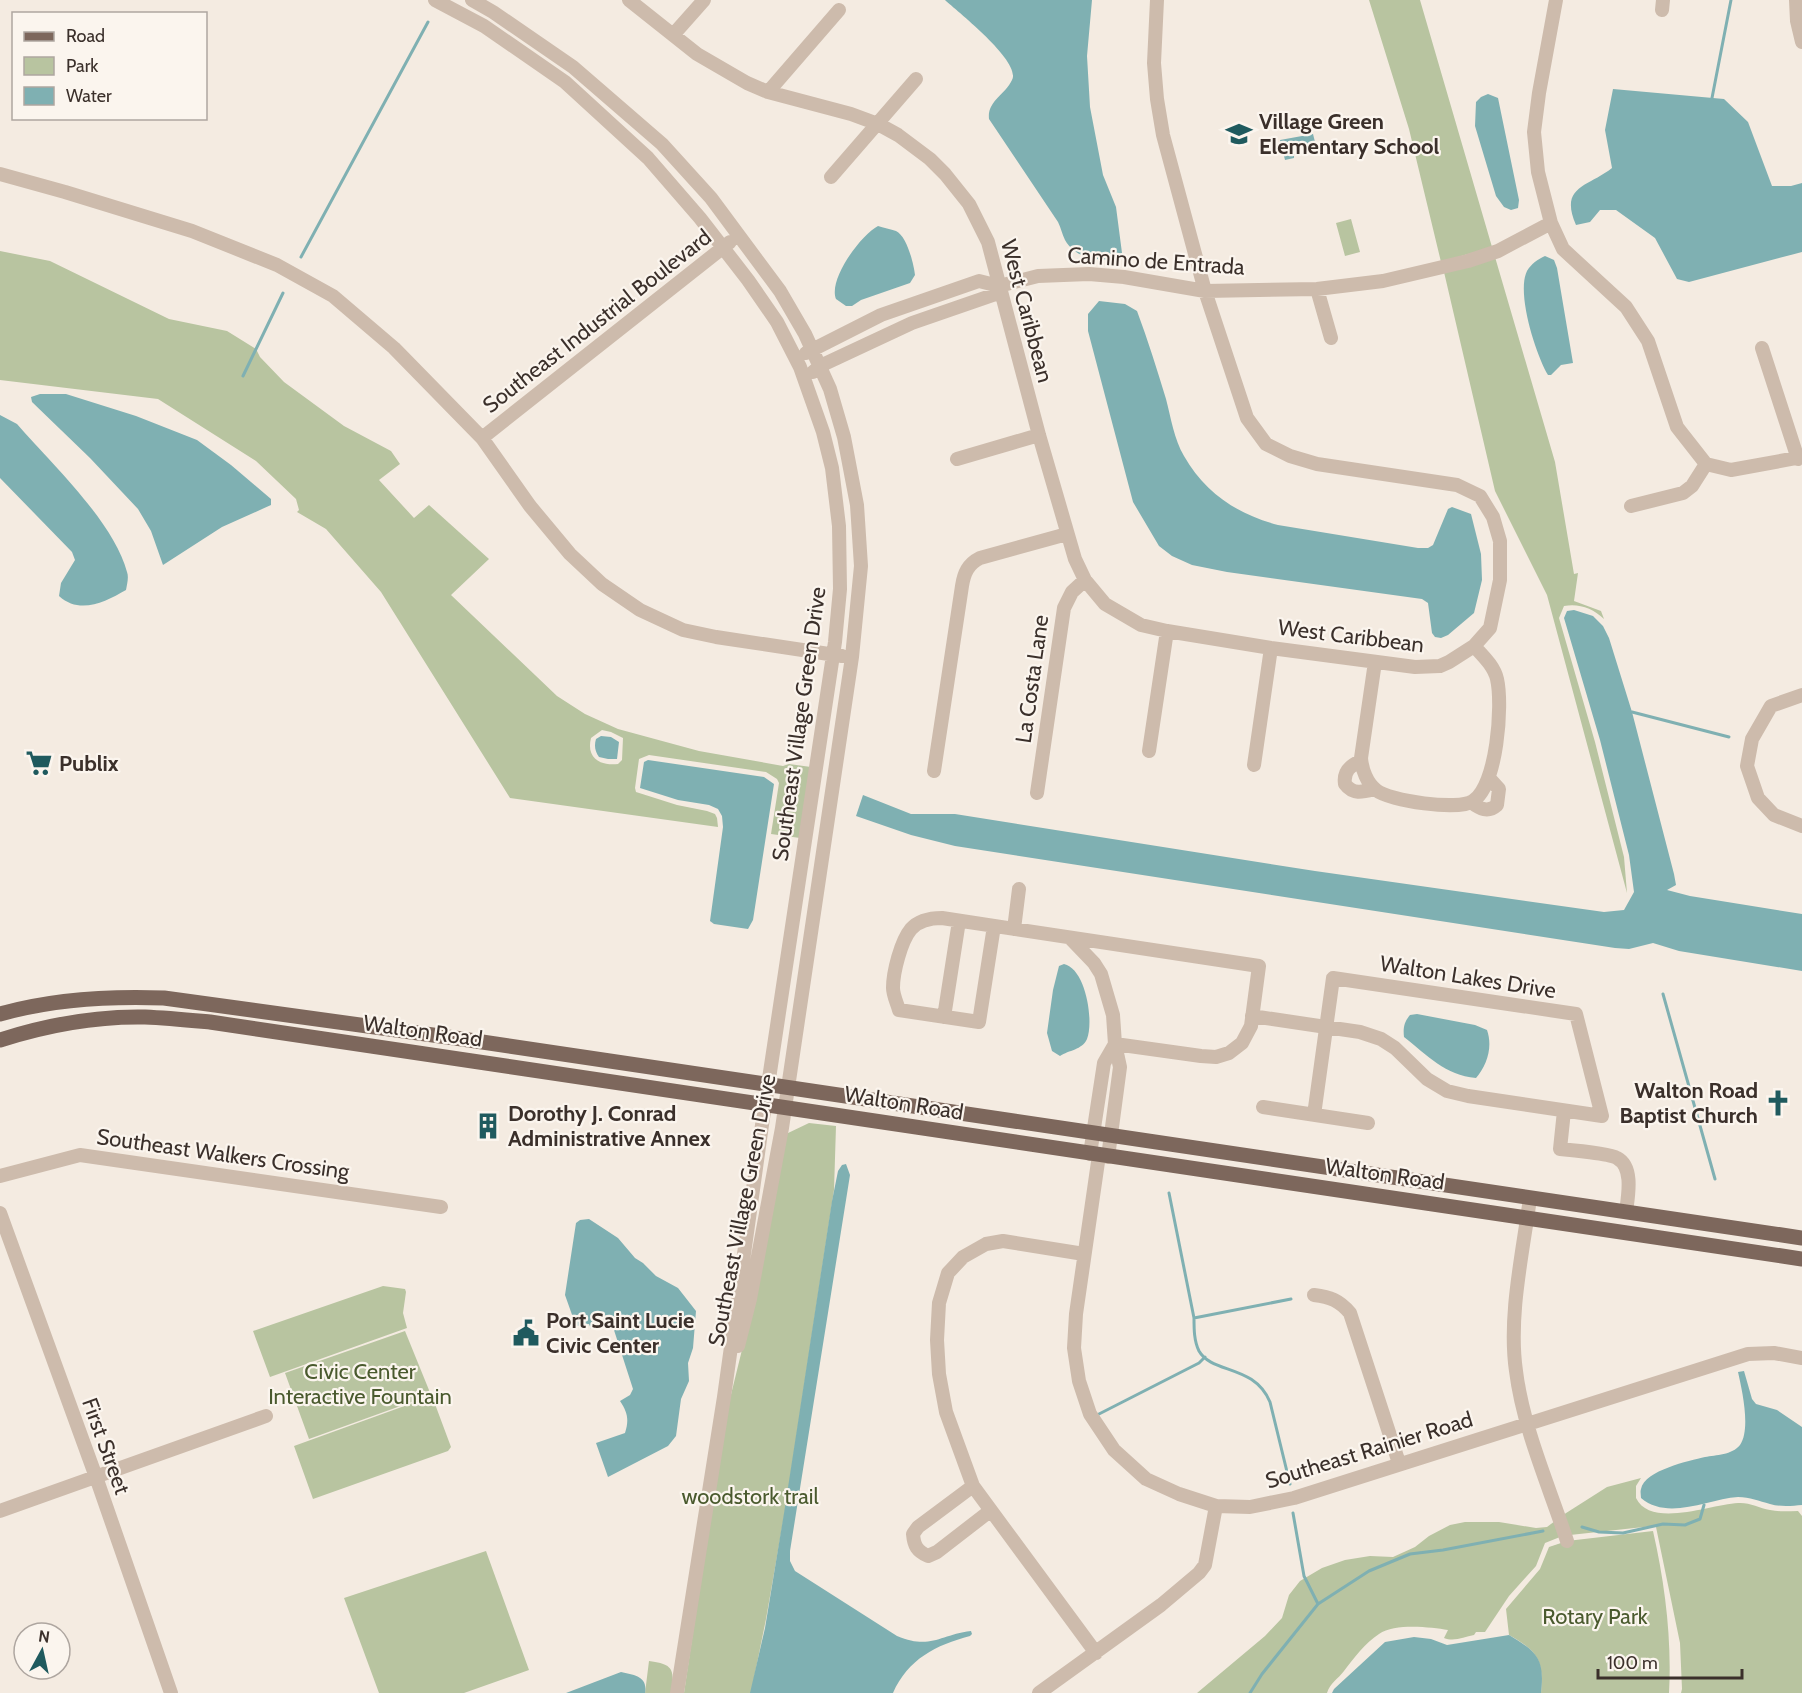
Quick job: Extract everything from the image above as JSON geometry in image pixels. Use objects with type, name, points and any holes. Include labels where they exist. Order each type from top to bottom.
[{"type":"main road","name":"Walton Road","points":[[0,1014],[52,1003],[122,996],[164,998],[1802,1238]]},
{"type":"main road","name":"Walton Road","points":[[0,1040],[33,1029],[95,1019],[145,1017],[210,1022],[1802,1259]]},
{"type":"main road","points":[[359,1044],[383,1038],[443,1045],[462,1040]]},
{"type":"main road","points":[[454,1058],[474,1052],[539,1057],[559,1055]]},
{"type":"street","name":"Southeast Village Green Drive","points":[[435,0],[484,26],[565,82],[656,167],[700,218],[777,322],[804,378],[823,432],[832,468],[839,526],[840,589],[833,655],[768,1085],[724,1397],[677,1693]]},
{"type":"street","name":"Southeast Village Green Drive","points":[[472,0],[494,12],[573,67],[670,154],[711,198],[780,291],[820,366],[830,389],[842,429],[857,505],[861,566],[852,657],[788,1088],[750,1299],[724,1397]]},
{"type":"street","name":"West Caribbean","points":[[629,0],[696,54],[721,69],[768,92],[851,114],[878,124],[914,146],[930,159],[969,204],[988,242],[1067,534],[1085,580],[1106,604],[1141,625],[1167,631],[1375,662],[1415,667],[1440,666],[1474,646],[1490,628],[1500,580],[1500,541],[1493,517],[1480,496],[1457,485],[1317,464],[1290,456],[1266,444],[1247,418],[1205,291],[1159,114],[1154,63],[1157,0]]},
{"type":"street","points":[[673,35],[704,0]]},
{"type":"street","points":[[1556,0],[1534,132],[1538,172],[1551,223],[1563,249],[1572,260],[1619,301],[1642,333],[1647,341],[1677,427],[1706,464],[1731,470],[1800,458],[1762,348]]},
{"type":"street","points":[[1796,0],[1795,11],[1802,42]]},
{"type":"street","points":[[768,92],[839,9]]},
{"type":"street","points":[[831,177],[916,79]]},
{"type":"street","points":[[656,167],[670,154]]},
{"type":"street","points":[[0,174],[192,231],[277,265],[333,296],[394,348],[482,438],[530,506],[570,554],[602,584],[640,610],[682,630],[852,657]]},
{"type":"street","name":"Camino de Entrada","points":[[795,357],[881,315],[979,281],[999,286],[1038,276],[1089,274],[1124,277],[1205,291],[1317,289],[1383,281],[1468,261],[1498,251],[1551,223]]},
{"type":"street","name":"Southeast Industrial Boulevard","points":[[482,438],[738,236]]},
{"type":"street","name":"Camino de Entrada","points":[[804,378],[820,366],[912,323],[993,295],[999,286]]},
{"type":"street","points":[[1317,289],[1331,338]]},
{"type":"street","points":[[957,459],[1039,435]]},
{"type":"street","points":[[1631,506],[1683,493],[1692,486],[1706,464]]},
{"type":"street","points":[[934,771],[962,586],[967,569],[980,558],[1067,534]]},
{"type":"street","name":"La Costa Lane","points":[[1037,793],[1064,608],[1072,592],[1085,580]]},
{"type":"street","points":[[1149,751],[1167,631]]},
{"type":"street","points":[[1375,662],[1361,761],[1365,774],[1375,789],[1384,795],[1453,806],[1471,802],[1482,792],[1490,778],[1497,731],[1500,693],[1497,677],[1474,646]]},
{"type":"street","points":[[1254,765],[1271,648]]},
{"type":"street","points":[[1802,695],[1771,706],[1752,739],[1747,766],[1758,798],[1774,815],[1802,826]]},
{"type":"street","points":[[1361,761],[1346,772],[1345,784],[1358,792],[1375,789]]},
{"type":"street","points":[[1471,802],[1479,809],[1486,810],[1493,809],[1497,805],[1499,789],[1490,778]]},
{"type":"street","points":[[1014,929],[1019,889]]},
{"type":"street","points":[[994,926],[979,1022],[899,1010],[892,989],[897,960],[910,930],[919,923],[932,918],[994,926],[1259,966],[1251,1026],[1242,1043],[1229,1053],[1216,1057],[1115,1044]]},
{"type":"street","points":[[944,1017],[958,921]]},
{"type":"street","points":[[1070,938],[1094,963],[1101,974],[1113,1015],[1115,1044],[1120,1067],[1111,1136],[1099,1155]]},
{"type":"street","name":"Walton Lakes Drive","points":[[1252,1016],[1326,1027],[1360,1032],[1381,1040],[1395,1048],[1427,1079],[1447,1091],[1602,1116],[1576,1014],[1333,978],[1326,1027],[1314,1115]]},
{"type":"street","points":[[1099,1155],[1094,1133],[1104,1063],[1115,1044]]},
{"type":"street","points":[[1263,1107],[1368,1123]]},
{"type":"street","points":[[1564,1111],[1560,1149],[1617,1158],[1626,1168],[1628,1179],[1626,1212]]},
{"type":"street","name":"Southeast Walkers Crossing","points":[[0,1176],[80,1155],[441,1207]]},
{"type":"street","name":"Southeast Rainier Road","points":[[1099,1155],[1076,1314],[1074,1348],[1079,1381],[1090,1414],[1114,1450],[1146,1479],[1179,1494],[1216,1506],[1250,1508],[1294,1498],[1748,1354],[1774,1353],[1802,1358]]},
{"type":"street","points":[[1530,1198],[1517,1285],[1515,1368],[1528,1423],[1567,1541]]},
{"type":"street","name":"First Street","points":[[0,1213],[96,1477],[171,1693]]},
{"type":"street","points":[[1084,1254],[1003,1241],[986,1244],[963,1257],[948,1272],[939,1303],[937,1340],[939,1374],[946,1412],[973,1486],[1096,1653]]},
{"type":"street","points":[[1314,1294],[1329,1296],[1350,1312],[1399,1463]]},
{"type":"street","points":[[0,1511],[266,1416]]},
{"type":"street","points":[[973,1486],[918,1527],[913,1534],[914,1544],[919,1552],[928,1556],[937,1552],[990,1510]]},
{"type":"street","points":[[1039,1693],[1161,1605],[1199,1573],[1205,1565],[1216,1506]]},
{"type":"green space","points":[[1369,0],[1420,0],[1492,247],[1441,262],[1409,129]]},
{"type":"green space","points":[[1351,219],[1360,252],[1345,256],[1336,223]]},
{"type":"green space","points":[[0,251],[50,261],[169,319],[227,331],[256,349],[260,357],[284,382],[344,426],[391,451],[400,464],[379,480],[414,518],[429,505],[489,559],[451,595],[557,696],[585,714],[618,729],[699,751],[783,766],[789,764],[811,767],[800,838],[771,834],[779,783],[766,772],[649,755],[639,759],[636,792],[715,814],[718,827],[510,798],[381,592],[326,529],[297,512],[299,510],[296,499],[256,461],[158,399],[0,380]],"holes":[[[602,730],[623,738],[622,760],[618,764],[600,762],[591,751],[591,738]]]},
{"type":"green space","points":[[1495,257],[1555,462],[1574,574],[1578,573],[1574,601],[1601,611],[1604,619],[1590,609],[1575,605],[1564,606],[1559,618],[1595,742],[1624,857],[1627,893],[1547,595],[1495,491],[1444,272]]},
{"type":"green space","name":"woodstork trail","points":[[809,1123],[836,1126],[834,1190],[786,1505],[751,1693],[684,1693],[724,1423],[754,1301],[786,1134]]},
{"type":"green space","points":[[383,1286],[405,1289],[403,1313],[407,1328],[270,1377],[253,1331]]},
{"type":"green space","name":"Civic Center Interactive Fountain","points":[[405,1331],[431,1395],[309,1439],[285,1373]]},
{"type":"green space","points":[[432,1396],[451,1447],[448,1451],[313,1499],[294,1446]]},
{"type":"green space","points":[[1641,1478],[1636,1486],[1636,1498],[1644,1507],[1655,1512],[1683,1512],[1742,1503],[1773,1511],[1798,1511],[1802,1516],[1802,1693],[1681,1693],[1680,1643],[1656,1527],[1570,1535],[1563,1515],[1607,1487]]},
{"type":"green space","points":[[1555,1521],[1560,1537],[1545,1543],[1536,1566],[1509,1596],[1485,1632],[1476,1632],[1474,1635],[1452,1640],[1444,1638],[1448,1630],[1441,1629],[1413,1627],[1386,1631],[1364,1646],[1327,1693],[1197,1693],[1265,1636],[1282,1618],[1289,1595],[1300,1581],[1322,1568],[1345,1560],[1370,1556],[1393,1557],[1415,1547],[1429,1536],[1450,1525],[1465,1522],[1499,1522],[1536,1528],[1547,1527]]},
{"type":"green space","name":"Rotary Park","points":[[1653,1531],[1667,1612],[1669,1693],[1541,1693],[1540,1664],[1532,1651],[1509,1635],[1506,1609],[1540,1569],[1549,1547],[1567,1541]]},
{"type":"green space","points":[[486,1551],[529,1670],[464,1693],[379,1693],[344,1598]]},
{"type":"green space","points":[[649,1661],[663,1664],[671,1669],[673,1678],[671,1693],[645,1693]]},
{"type":"water","points":[[945,0],[1092,0],[1087,56],[1090,107],[1103,175],[1116,207],[1122,253],[1118,259],[1103,260],[1081,255],[1065,240],[1058,222],[989,119],[991,107],[1012,80],[1013,72],[1008,62],[975,26]]},
{"type":"water","points":[[1613,89],[1724,99],[1748,122],[1772,186],[1791,186],[1802,183],[1802,252],[1689,282],[1677,279],[1655,238],[1616,210],[1600,210],[1590,222],[1576,225],[1571,202],[1574,195],[1586,184],[1612,168],[1605,130]]},
{"type":"water","points":[[1488,94],[1498,98],[1519,200],[1518,208],[1511,210],[1504,207],[1496,196],[1475,126],[1476,102]]},
{"type":"water","points":[[1313,134],[1317,150],[1294,155],[1294,158],[1285,160],[1280,140]]},
{"type":"water","points":[[878,226],[900,234],[907,244],[915,275],[910,283],[861,300],[852,306],[846,306],[836,299],[835,290],[841,269],[863,238]]},
{"type":"water","points":[[1545,256],[1554,260],[1557,268],[1573,363],[1561,365],[1551,375],[1548,375],[1543,366],[1533,339],[1524,294],[1527,271]]},
{"type":"water","points":[[1099,301],[1125,304],[1137,311],[1181,449],[1202,481],[1236,508],[1278,525],[1418,548],[1428,548],[1433,545],[1448,509],[1452,507],[1471,514],[1481,554],[1482,580],[1474,613],[1448,635],[1441,638],[1435,637],[1432,633],[1428,603],[1422,599],[1227,572],[1192,565],[1172,556],[1159,546],[1133,502],[1088,331],[1088,314]]},
{"type":"water","points":[[40,394],[66,394],[136,416],[197,440],[271,499],[271,505],[222,527],[163,565],[151,531],[138,509],[32,402],[31,397]]},
{"type":"water","points":[[0,415],[17,424],[95,513],[120,553],[128,574],[126,590],[110,599],[84,606],[67,602],[59,596],[61,583],[75,560],[72,552],[0,478]]},
{"type":"water","points":[[1574,610],[1593,616],[1603,626],[1609,638],[1632,712],[1674,874],[1676,885],[1667,890],[1690,896],[1802,914],[1802,971],[1679,951],[1653,943],[1629,949],[1615,948],[955,846],[911,835],[856,816],[863,795],[911,814],[955,814],[1315,871],[1604,912],[1624,910],[1634,892],[1629,855],[1600,740],[1564,618],[1567,611]]},
{"type":"water","points":[[601,736],[611,737],[619,742],[617,759],[599,757],[595,744],[596,739]]},
{"type":"water","points":[[648,760],[764,777],[774,784],[753,920],[748,929],[714,924],[710,921],[723,827],[722,816],[718,809],[640,788],[644,762]]},
{"type":"water","points":[[1064,964],[1072,968],[1083,985],[1089,1009],[1089,1031],[1085,1043],[1060,1056],[1052,1051],[1047,1033],[1053,990],[1059,966]]},
{"type":"water","points":[[1417,1014],[1475,1025],[1487,1030],[1488,1056],[1476,1078],[1446,1069],[1404,1037],[1406,1020],[1410,1015]]},
{"type":"water","points":[[846,1164],[850,1175],[790,1561],[795,1571],[897,1636],[927,1642],[971,1631],[972,1634],[924,1655],[907,1671],[893,1693],[750,1693],[765,1628],[832,1201],[838,1171],[842,1165]]},
{"type":"water","points":[[589,1219],[618,1238],[635,1258],[656,1276],[678,1288],[696,1311],[693,1348],[688,1363],[689,1381],[681,1399],[676,1436],[668,1446],[608,1477],[596,1443],[625,1433],[627,1417],[620,1401],[630,1395],[633,1389],[613,1327],[609,1324],[591,1329],[589,1324],[576,1326],[565,1295],[576,1223]]},
{"type":"water","points":[[1744,1371],[1752,1399],[1756,1404],[1777,1410],[1802,1427],[1802,1505],[1778,1506],[1738,1497],[1688,1507],[1663,1508],[1652,1505],[1641,1498],[1644,1482],[1668,1467],[1728,1453],[1740,1445],[1745,1420],[1738,1372]]},
{"type":"water","points":[[1509,1635],[1526,1646],[1537,1657],[1542,1672],[1541,1693],[1332,1693],[1385,1642],[1414,1637],[1431,1639],[1447,1645]]},
{"type":"water","points":[[621,1672],[639,1677],[644,1683],[645,1693],[566,1693]]},
{"type":"waterway","points":[[1712,98],[1731,0]]},
{"type":"waterway","points":[[301,257],[428,22]]},
{"type":"waterway","points":[[243,376],[283,293]]},
{"type":"waterway","points":[[1632,712],[1729,737]]},
{"type":"waterway","points":[[1663,994],[1715,1179]]},
{"type":"waterway","points":[[1169,1193],[1194,1318],[1197,1347],[1205,1358],[1244,1375],[1263,1390],[1270,1402],[1290,1484]]},
{"type":"waterway","points":[[1194,1318],[1291,1299]]},
{"type":"waterway","points":[[1099,1414],[1199,1363],[1205,1357]]},
{"type":"waterway","points":[[1582,1527],[1599,1532],[1623,1533],[1663,1524],[1685,1525],[1700,1519],[1704,1505]]},
{"type":"waterway","points":[[1293,1513],[1304,1576],[1318,1604]]},
{"type":"waterway","points":[[1250,1693],[1262,1674],[1318,1604],[1369,1571],[1410,1554],[1543,1531]]},
{"type":"place","name":"Village Green Elementary School","points":[[1239,134]]},
{"type":"place","name":"Publix","points":[[39,763]]},
{"type":"place","name":"Walton Road Baptist Church","points":[[1778,1103]]},
{"type":"place","name":"Dorothy J. Conrad Administrative Annex","points":[[488,1126]]},
{"type":"place","name":"Port Saint Lucie Civic Center","points":[[526,1333]]}]
